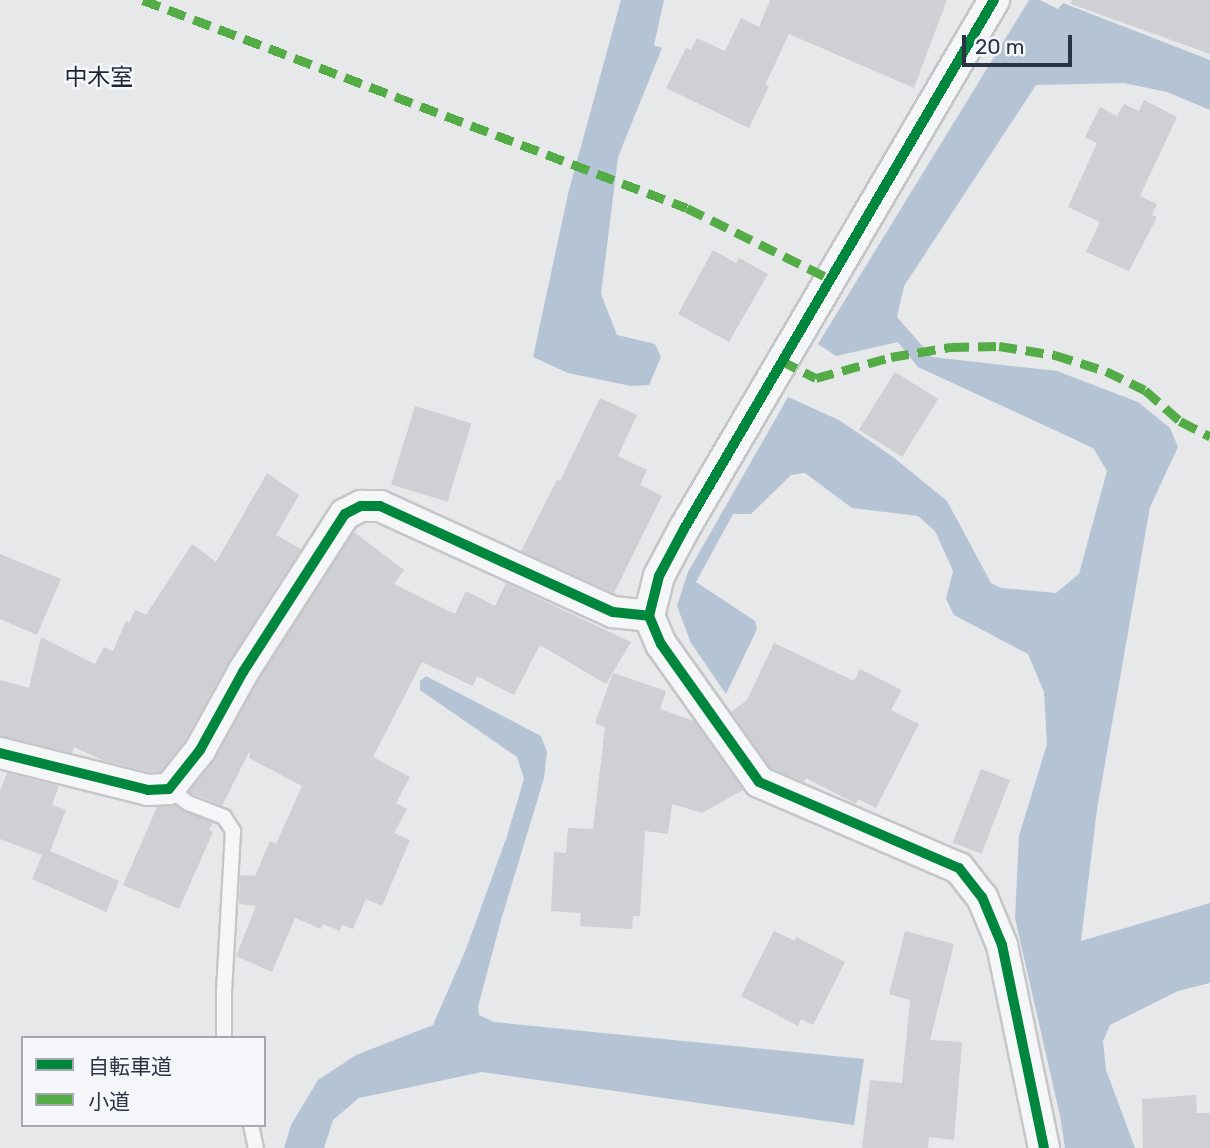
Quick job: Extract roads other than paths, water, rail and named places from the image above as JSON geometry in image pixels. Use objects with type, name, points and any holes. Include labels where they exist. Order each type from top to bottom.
[{"type":"street","points":[[993,0],[684,529],[659,576],[649,616],[661,643],[759,782],[959,868],[982,897],[1002,945],[1044,1148]]},
{"type":"street","points":[[0,753],[148,790],[169,789],[200,750],[243,672],[345,514],[361,506],[380,506],[613,611],[649,616]]},
{"type":"lane","points":[[169,789],[188,803],[223,817],[233,831],[223,992],[224,1036]]},
{"type":"lane","points":[[251,1127],[256,1148]]},
{"type":"water","points":[[621,0],[664,0],[654,45],[662,48],[618,157],[601,294],[617,335],[655,344],[661,357],[649,385],[631,386],[568,373],[533,357],[568,194]]},
{"type":"water","points":[[1029,0],[1040,0],[1058,9],[1063,3],[1210,60],[1210,110],[1167,92],[1124,83],[1036,85],[904,286],[897,317],[932,357],[1057,371],[1138,402],[1170,428],[1178,447],[1150,507],[1097,809],[1081,941],[1210,903],[1210,983],[1178,991],[1110,1025],[1103,1041],[1106,1070],[1135,1148],[1065,1148],[1015,918],[1019,836],[1047,744],[1044,692],[1028,654],[954,615],[946,599],[953,571],[935,531],[918,516],[852,508],[805,473],[791,475],[751,514],[733,514],[696,582],[755,621],[757,629],[726,694],[691,643],[677,606],[688,572],[788,397],[839,420],[893,457],[947,501],[991,583],[1001,588],[1056,593],[1079,574],[1107,471],[1093,448],[918,367],[898,342],[836,356],[818,344]]},
{"type":"water","points":[[426,676],[541,736],[547,752],[544,778],[501,920],[478,1007],[479,1015],[494,1022],[864,1059],[854,1125],[482,1072],[359,1098],[333,1120],[324,1148],[284,1148],[291,1125],[318,1080],[356,1055],[433,1025],[466,949],[507,836],[524,779],[517,757],[420,690],[420,681]]},
{"type":"district","name":"中木室","points":[[99,77]]}]
